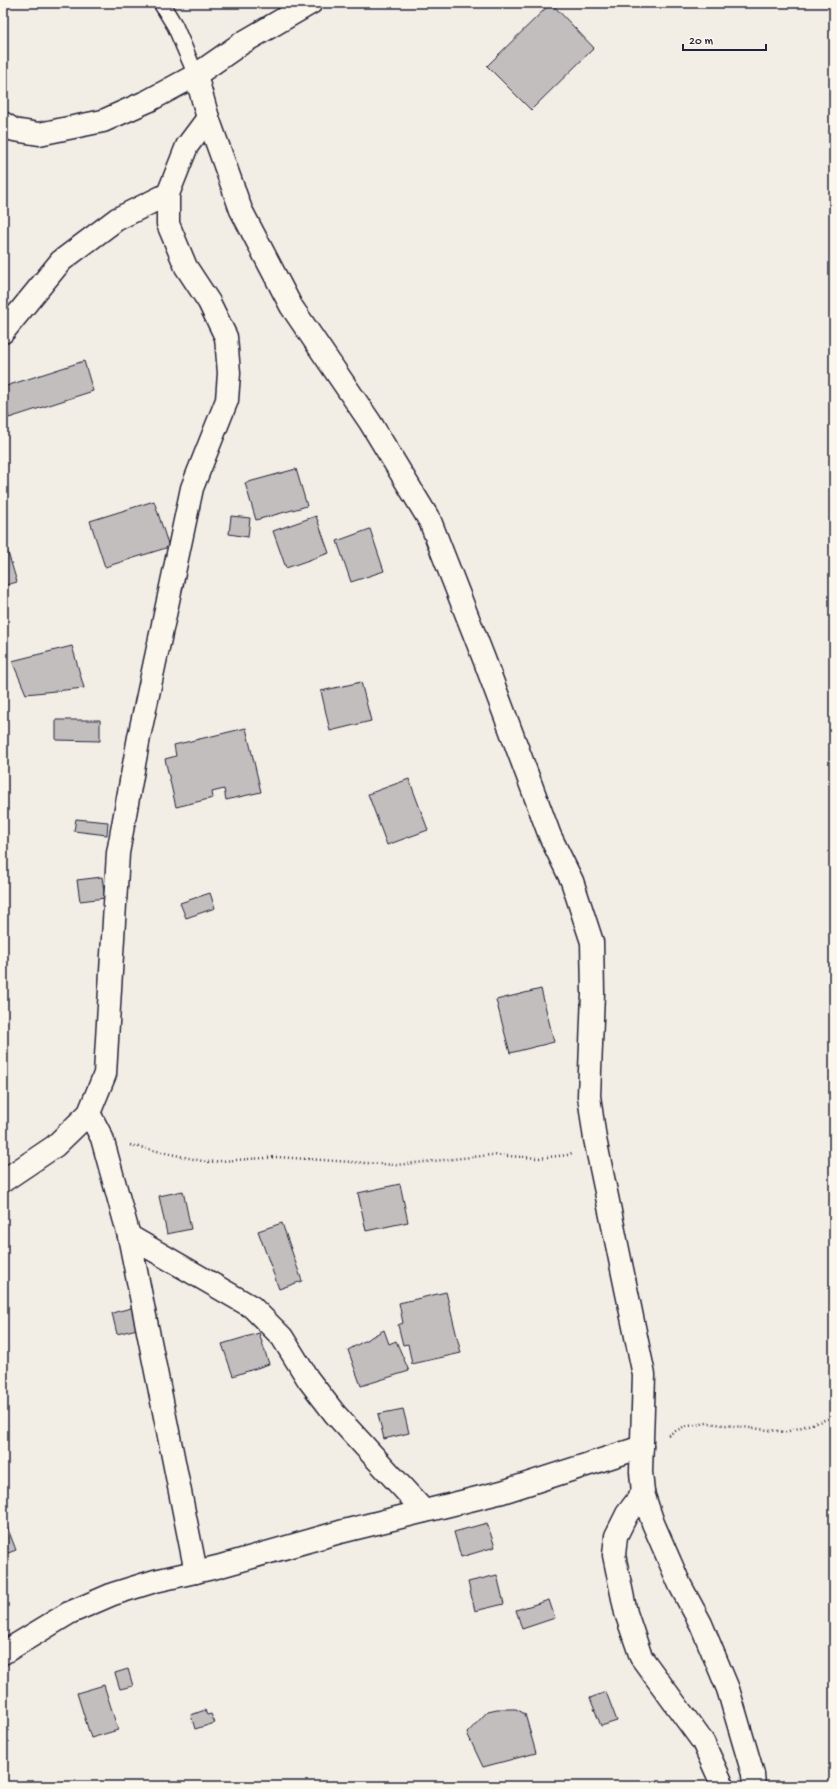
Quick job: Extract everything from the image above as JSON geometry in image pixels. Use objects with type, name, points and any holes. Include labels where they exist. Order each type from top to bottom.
[{"type":"street","points":[[3,124],[14,130],[39,134],[103,121],[148,101],[196,75],[242,43],[311,3]]},
{"type":"street","points":[[196,75],[208,118],[241,210],[291,306],[370,422],[430,521],[484,659],[550,836],[572,881],[592,942],[593,993],[589,1096],[595,1139],[644,1375],[641,1472],[643,1492],[653,1523],[680,1585],[701,1624],[728,1689],[753,1774],[754,1786]]},
{"type":"street","points":[[3,1181],[55,1146],[89,1113],[105,1074],[118,853],[139,737],[192,488],[227,400],[229,373],[226,337],[210,302],[186,267],[168,224],[168,194],[187,146],[208,118]]},
{"type":"street","points":[[3,332],[61,261],[117,219],[168,194]]},
{"type":"street","points":[[89,1113],[102,1138],[128,1236],[196,1572]]},
{"type":"street","points":[[128,1236],[252,1307],[282,1337],[308,1379],[335,1414],[424,1511]]},
{"type":"street","points":[[3,1653],[69,1613],[113,1594],[155,1581],[196,1572],[340,1532],[502,1492],[642,1447]]},
{"type":"street","points":[[643,1492],[627,1514],[616,1536],[614,1556],[626,1613],[641,1657],[703,1742],[723,1786]]},
{"type":"lane","points":[[161,3],[175,26],[196,75]]},
{"type":"path","points":[[102,1138],[207,1162],[278,1157],[396,1165],[491,1155],[538,1158],[568,1155],[595,1139]]},
{"type":"path","points":[[642,1447],[683,1427],[707,1423],[786,1432],[834,1417]]},
{"type":"building","points":[[551,3],[594,48],[531,110],[487,66]]},
{"type":"building","points":[[84,361],[93,391],[9,418],[3,400],[3,387]]},
{"type":"building","points":[[296,469],[307,506],[256,520],[245,483]]},
{"type":"building","points":[[154,501],[169,547],[105,567],[90,521]]},
{"type":"building","points":[[231,516],[250,518],[248,537],[229,534]]},
{"type":"building","points":[[316,516],[329,553],[286,568],[273,531]]},
{"type":"building","points":[[370,529],[384,571],[351,582],[337,541]]},
{"type":"building","points":[[3,543],[5,543],[17,582],[3,586]]},
{"type":"building","points":[[72,646],[84,688],[26,694],[12,661]]},
{"type":"building","points":[[361,682],[371,721],[330,731],[321,691]]},
{"type":"building","points":[[56,720],[100,720],[100,741],[56,740]]},
{"type":"building","points":[[246,728],[261,792],[226,800],[224,789],[212,792],[213,798],[176,807],[165,759],[176,756],[174,745]]},
{"type":"building","points":[[409,779],[428,830],[387,845],[368,794]]},
{"type":"building","points":[[76,819],[108,822],[107,835],[74,831]]},
{"type":"building","points":[[102,877],[105,898],[80,901],[77,880]]},
{"type":"building","points":[[210,893],[215,908],[186,918],[180,903]]},
{"type":"building","points":[[541,989],[554,1042],[510,1053],[496,1000]]},
{"type":"building","points":[[400,1184],[408,1222],[366,1231],[358,1193]]},
{"type":"building","points":[[183,1191],[191,1229],[167,1234],[159,1196]]},
{"type":"building","points":[[282,1223],[302,1281],[279,1289],[258,1231]]},
{"type":"building","points":[[446,1292],[461,1353],[412,1364],[408,1344],[403,1345],[398,1325],[403,1323],[399,1303]]},
{"type":"building","points":[[135,1307],[141,1328],[117,1334],[112,1313]]},
{"type":"building","points":[[384,1330],[389,1344],[396,1341],[409,1371],[361,1386],[348,1350]]},
{"type":"building","points":[[259,1333],[269,1364],[233,1376],[222,1344]]},
{"type":"building","points":[[403,1409],[409,1433],[384,1439],[378,1414]]},
{"type":"building","points":[[487,1523],[495,1547],[461,1557],[454,1532]]},
{"type":"building","points":[[6,1524],[16,1550],[3,1555],[3,1525]]},
{"type":"building","points":[[497,1575],[504,1604],[475,1611],[468,1582]]},
{"type":"building","points":[[549,1600],[555,1618],[522,1629],[516,1610]]},
{"type":"building","points":[[128,1669],[133,1686],[120,1689],[115,1673]]},
{"type":"building","points":[[104,1685],[118,1730],[91,1738],[77,1693]]},
{"type":"building","points":[[606,1692],[617,1721],[601,1726],[590,1698]]},
{"type":"building","points":[[497,1709],[516,1709],[525,1714],[536,1753],[483,1767],[467,1733],[488,1711]]},
{"type":"building","points":[[205,1710],[207,1715],[211,1714],[215,1723],[195,1729],[191,1715]]}]
